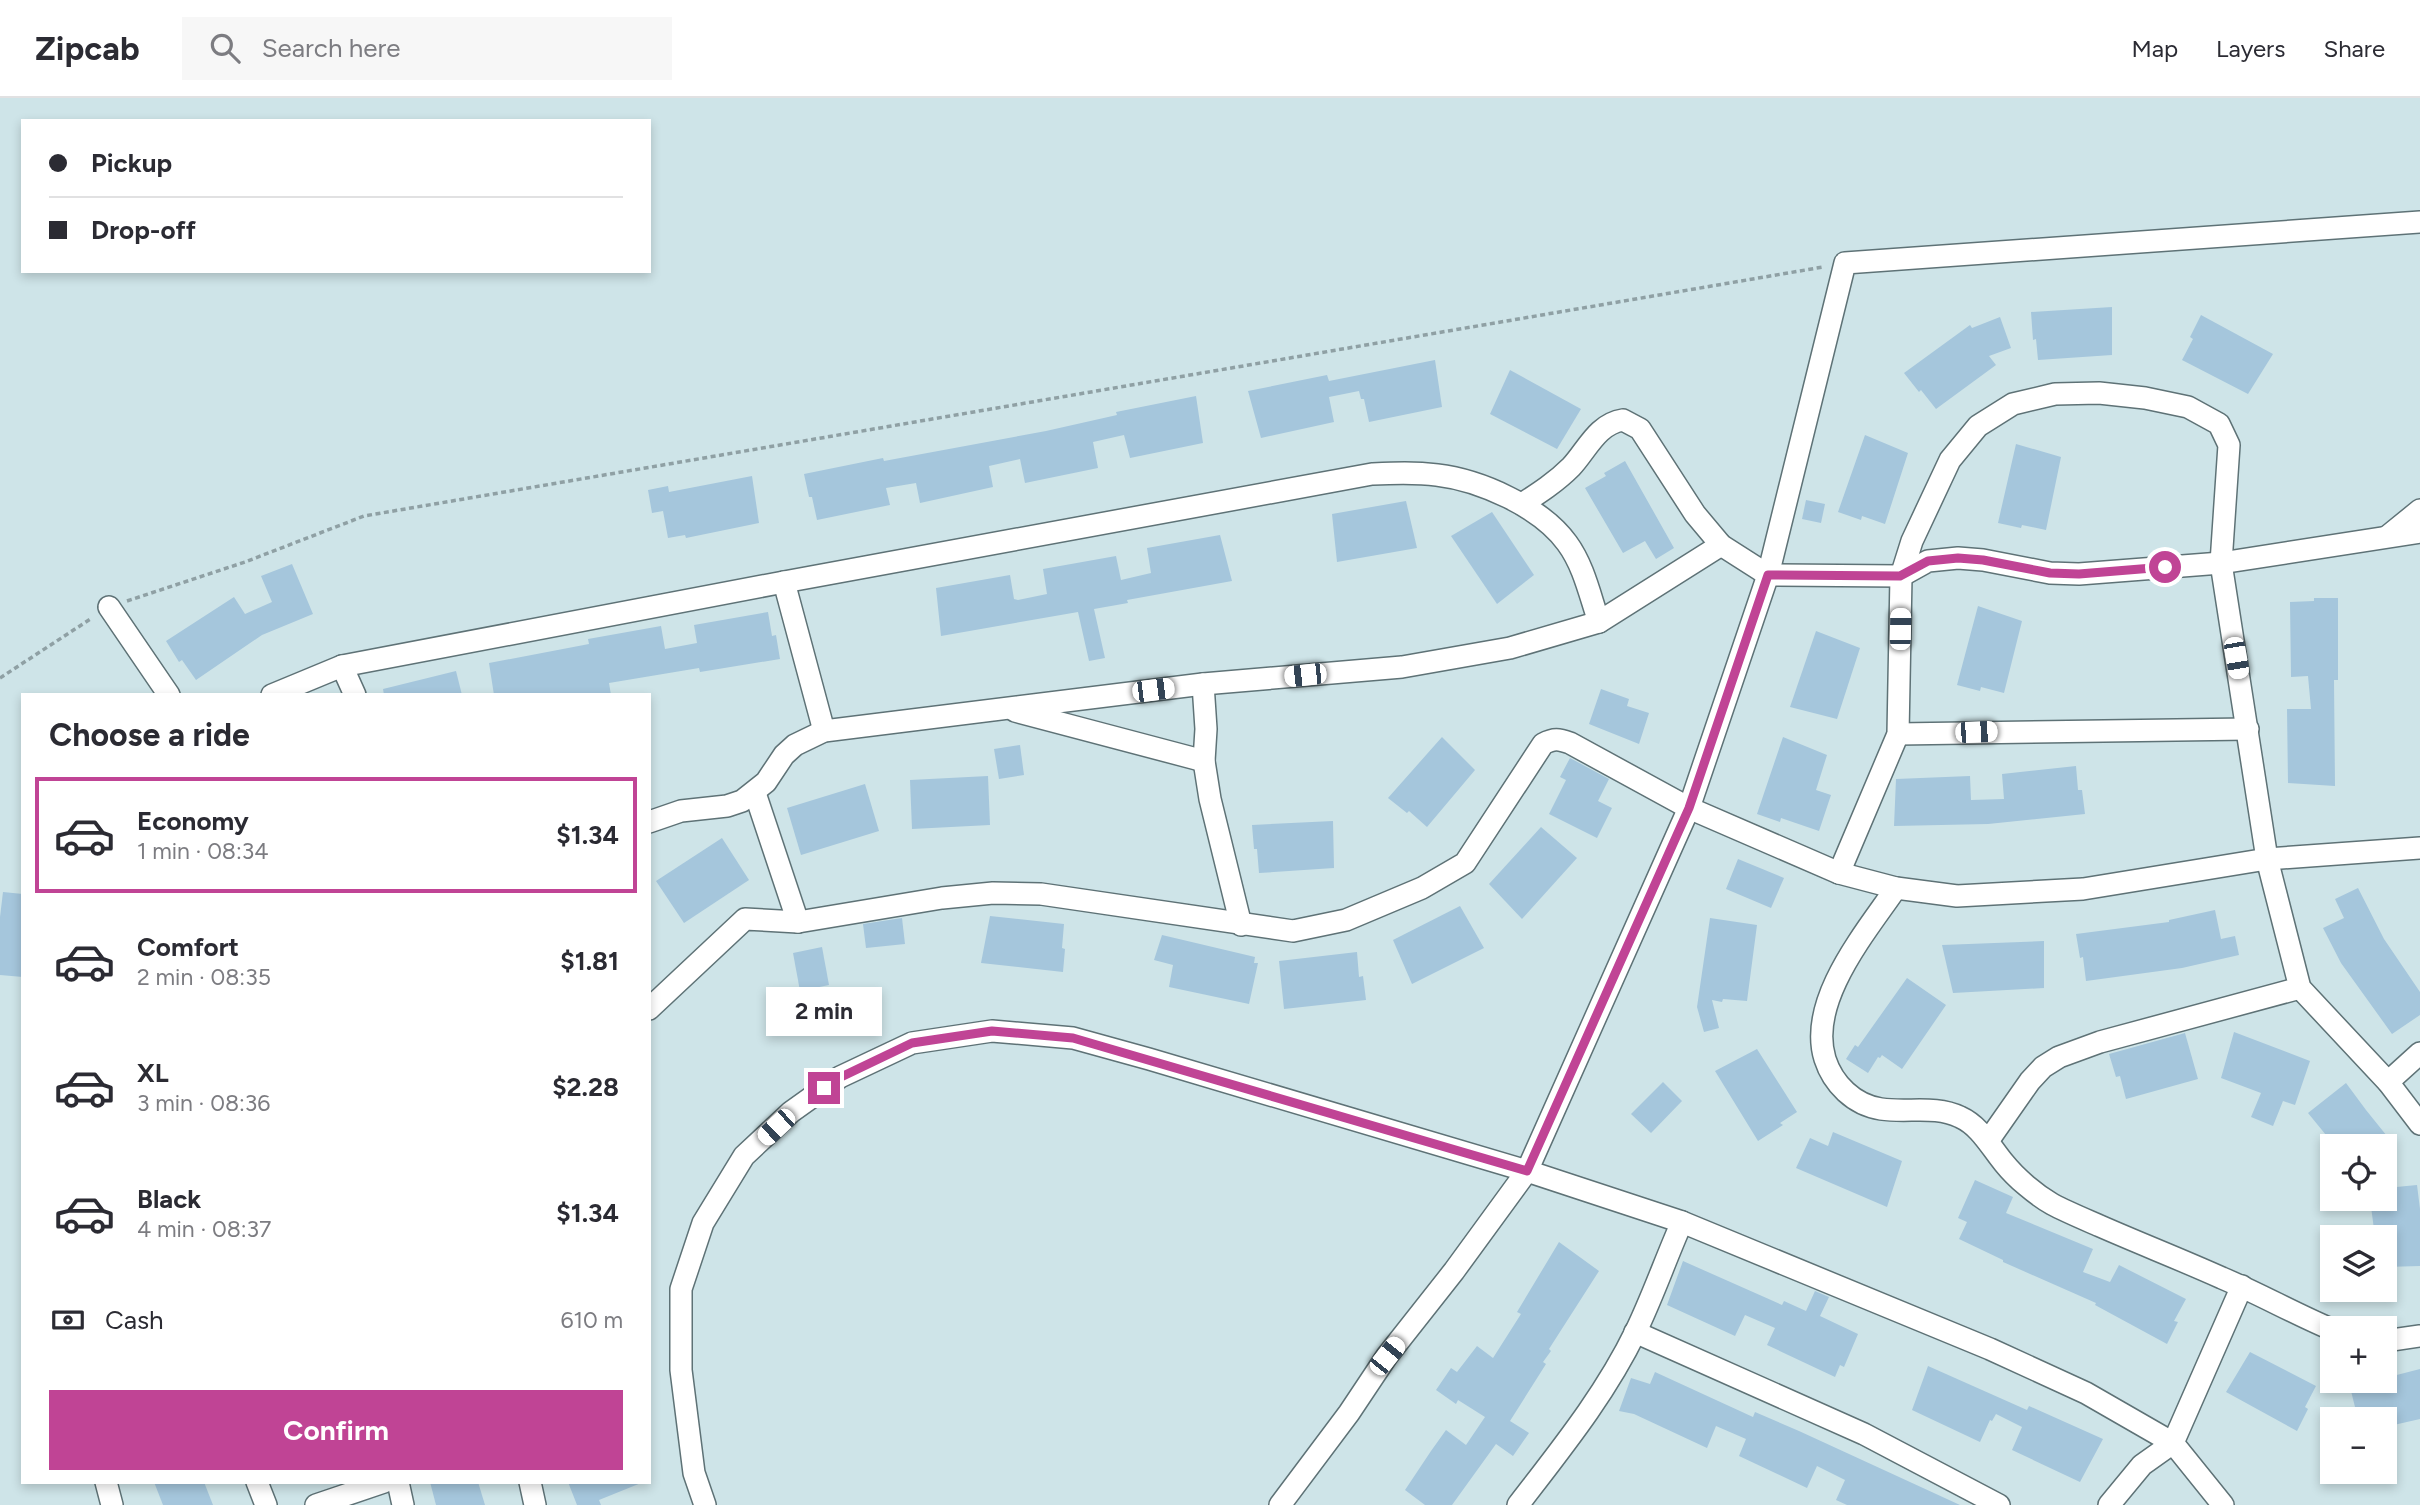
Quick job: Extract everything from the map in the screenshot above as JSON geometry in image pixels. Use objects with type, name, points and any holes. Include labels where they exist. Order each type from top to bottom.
[{"type":"street","points":[[1280,1505],[1349,1413],[1387,1356],[1527,1171],[1689,808],[1768,575],[1845,263],[2420,222]]},
{"type":"street","points":[[1839,873],[1898,734],[1900,576],[1912,541],[1950,460],[1978,426],[2013,404],[2055,394],[2099,393],[2145,398],[2188,407],[2219,424],[2229,445],[2221,563],[2267,859],[2300,988],[2388,1082],[2420,1124]]},
{"type":"street","points":[[1522,504],[1571,467],[1608,424],[1623,420],[1640,429],[1695,514],[1721,545],[1768,575],[1900,576],[1928,561],[1958,558],[2050,573],[2079,574],[2221,563],[2420,532]]},
{"type":"street","points":[[277,693],[342,666],[1372,474],[1439,475],[1480,486],[1522,504],[1554,526],[1569,545],[1580,566],[1599,622]]},
{"type":"street","points":[[2387,538],[2420,510]]},
{"type":"street","points":[[651,821],[681,811],[727,806],[755,793],[794,745],[824,731],[1203,684],[1402,667],[1510,648],[1599,622],[1721,545]]},
{"type":"street","points":[[784,582],[824,731]]},
{"type":"street","points":[[109,607],[168,693]]},
{"type":"street","points":[[342,666],[354,693]]},
{"type":"street","points":[[1203,684],[1206,729],[1204,761],[1210,799],[1241,925]]},
{"type":"street","points":[[1003,708],[1204,761]]},
{"type":"street","points":[[1898,734],[2248,729]]},
{"type":"street","points":[[651,1007],[745,919],[798,922],[942,898],[993,893],[1041,894],[1293,931],[1346,920],[1380,908],[1422,888],[1465,863],[1543,744],[1550,739],[1570,743],[1689,808],[1839,873],[1896,888],[1957,896],[2083,889],[2267,859],[2420,848]]},
{"type":"street","points":[[755,793],[798,922]]},
{"type":"street","points":[[1896,888],[1850,955],[1830,995],[1821,1032],[1824,1057],[1831,1074],[1843,1090],[1860,1102],[1881,1109],[1941,1111],[1961,1117],[1989,1141],[2004,1163],[2018,1177],[2051,1203],[2242,1286],[2320,1324]]},
{"type":"street","points":[[1989,1141],[2030,1081],[2043,1067],[2059,1057],[2100,1042],[2300,988]]},
{"type":"street","points":[[705,1505],[694,1473],[681,1370],[681,1289],[703,1223],[744,1156],[791,1112],[841,1077],[912,1043],[992,1031],[1073,1038],[1527,1171],[1682,1222],[2002,1354],[2086,1393],[2173,1443],[2223,1505]]},
{"type":"street","points":[[2388,1082],[2420,1053]]},
{"type":"street","points":[[1518,1505],[1586,1417],[1635,1332],[1682,1222]]},
{"type":"street","points":[[2109,1505],[2143,1465],[2173,1443],[2242,1286]]},
{"type":"street","points":[[1635,1332],[1864,1434],[1999,1505]]},
{"type":"street","points":[[2397,1339],[2420,1336]]},
{"type":"street","points":[[107,1484],[112,1505]]},
{"type":"street","points":[[258,1484],[266,1505]]},
{"type":"street","points":[[316,1505],[378,1484]]},
{"type":"street","points":[[398,1484],[403,1505]]},
{"type":"street","points":[[530,1484],[535,1505]]},
{"type":"path","points":[[0,678],[109,607],[245,562],[364,516],[1684,288],[1845,263]]},
{"type":"building","points":[[2112,307],[2112,355],[2038,360],[2031,312]]},
{"type":"building","points":[[2201,315],[2273,354],[2248,394],[2182,360]]},
{"type":"building","points":[[2000,317],[2011,348],[1989,356],[1996,365],[1936,409],[1904,373],[1970,325],[1972,328]]},
{"type":"building","points":[[1435,360],[1442,407],[1369,422],[1364,399],[1361,399],[1359,391],[1329,397],[1334,422],[1261,438],[1248,391],[1327,375],[1329,381]]},
{"type":"building","points":[[1510,370],[1581,409],[1557,449],[1490,414]]},
{"type":"building","points":[[1196,396],[1203,443],[1130,458],[1124,435],[1093,442],[1098,468],[1025,483],[1020,459],[989,466],[993,487],[920,503],[916,483],[886,488],[890,505],[817,520],[812,497],[809,497],[804,474],[1046,431],[1117,415],[1116,412]]},
{"type":"building","points":[[1865,435],[1908,453],[1885,524],[1838,512]]},
{"type":"building","points":[[2016,444],[2061,457],[2046,530],[1998,523]]},
{"type":"building","points":[[1625,461],[1674,548],[1656,559],[1645,541],[1623,553],[1585,488]]},
{"type":"building","points":[[752,476],[759,523],[686,538],[685,535],[668,538],[663,511],[652,513],[648,490],[668,486],[669,492]]},
{"type":"building","points":[[1806,500],[1825,504],[1821,523],[1802,519]]},
{"type":"building","points":[[1406,501],[1417,548],[1337,562],[1332,514]]},
{"type":"building","points":[[1492,512],[1534,575],[1497,604],[1451,536]]},
{"type":"building","points":[[1220,535],[1232,581],[1127,600],[1128,603],[1094,609],[1105,658],[1089,661],[1078,612],[941,636],[936,588],[1010,575],[1014,599],[1018,600],[1047,594],[1043,569],[1116,556],[1121,580],[1151,573],[1147,548]]},
{"type":"building","points":[[292,564],[313,614],[262,635],[196,680],[182,660],[179,662],[166,641],[234,597],[245,614],[272,602],[261,576]]},
{"type":"building","points":[[2314,598],[2338,598],[2338,680],[2334,680],[2335,786],[2288,783],[2287,709],[2311,709],[2308,676],[2291,677],[2290,602],[2314,601]]},
{"type":"building","points":[[1978,606],[2022,621],[2004,693],[1957,685]]},
{"type":"building","points":[[768,612],[780,659],[700,672],[699,668],[609,683],[611,693],[494,693],[489,663],[589,644],[588,639],[661,626],[665,649],[697,643],[694,625]]},
{"type":"building","points":[[1816,631],[1860,648],[1837,719],[1790,707]]},
{"type":"building","points":[[456,671],[462,693],[384,693],[383,689]]},
{"type":"building","points":[[1601,689],[1629,699],[1627,706],[1649,713],[1639,744],[1589,724]]},
{"type":"building","points":[[1442,737],[1475,770],[1427,827],[1388,798]]},
{"type":"building","points":[[1783,737],[1827,755],[1816,790],[1831,795],[1819,831],[1781,818],[1780,822],[1757,814]]},
{"type":"building","points":[[1020,745],[1024,775],[999,779],[994,749]]},
{"type":"building","points":[[1570,758],[1609,779],[1598,801],[1612,808],[1597,838],[1549,814],[1566,780],[1560,777]]},
{"type":"building","points":[[2076,766],[2078,790],[2082,790],[2085,814],[1988,824],[1894,826],[1896,779],[1970,776],[1971,800],[2004,799],[2002,774]]},
{"type":"building","points":[[988,776],[990,825],[912,829],[910,780]]},
{"type":"building","points":[[865,784],[879,831],[801,855],[787,808]]},
{"type":"building","points":[[1333,821],[1334,868],[1259,873],[1252,825]]},
{"type":"building","points":[[1541,827],[1577,858],[1522,919],[1489,884]]},
{"type":"building","points":[[722,838],[749,880],[684,923],[656,881]]},
{"type":"building","points":[[1738,859],[1784,878],[1771,908],[1726,889]]},
{"type":"building","points":[[2358,888],[2384,939],[2420,992],[2420,1015],[2392,1034],[2341,963],[2323,928],[2344,918],[2335,899]]},
{"type":"building","points":[[3,892],[21,894],[21,977],[0,975]]},
{"type":"building","points":[[1460,906],[1484,948],[1412,984],[1393,940]]},
{"type":"building","points":[[2215,910],[2221,939],[2235,936],[2239,955],[2182,968],[2086,981],[2076,934],[2169,922]]},
{"type":"building","points":[[990,916],[1064,924],[1063,972],[981,963]]},
{"type":"building","points":[[902,918],[905,944],[866,948],[863,924]]},
{"type":"building","points":[[1710,918],[1757,925],[1747,1001],[1712,1000],[1719,1028],[1704,1032],[1697,1007]]},
{"type":"building","points":[[1162,935],[1255,957],[1254,963],[1258,963],[1249,1004],[1169,987],[1173,965],[1154,960]]},
{"type":"building","points":[[2044,941],[2044,988],[1953,993],[1942,945]]},
{"type":"building","points":[[822,947],[829,985],[800,991],[793,953]]},
{"type":"building","points":[[1357,952],[1359,977],[1363,976],[1366,1000],[1284,1009],[1279,961]]},
{"type":"building","points":[[1907,978],[1946,1005],[1902,1069],[1882,1055],[1868,1073],[1846,1059],[1855,1045],[1858,1047]]},
{"type":"building","points":[[2234,1032],[2310,1061],[2295,1105],[2283,1101],[2273,1126],[2251,1117],[2261,1093],[2221,1078]]},
{"type":"building","points":[[2185,1033],[2198,1079],[2126,1099],[2120,1076],[2116,1077],[2109,1054]]},
{"type":"building","points":[[1757,1049],[1797,1112],[1758,1141],[1715,1071]]},
{"type":"building","points":[[1663,1082],[1682,1101],[1651,1133],[1631,1114]]},
{"type":"building","points":[[2346,1083],[2385,1134],[2325,1134],[2308,1113]]},
{"type":"building","points":[[1833,1132],[1902,1161],[1887,1207],[1796,1168],[1810,1138],[1828,1146]]},
{"type":"building","points":[[1975,1180],[2013,1197],[2006,1213],[2093,1249],[2083,1272],[2110,1282],[2119,1265],[2186,1299],[2174,1321],[2178,1322],[2167,1344],[2095,1305],[2096,1303],[2003,1262],[1959,1239],[1967,1222],[1958,1218]]},
{"type":"building","points":[[2417,1185],[2420,1209],[2420,1266],[2397,1267],[2397,1225],[2373,1225],[2372,1211],[2397,1211],[2397,1187]]},
{"type":"building","points":[[1559,1242],[1599,1271],[1549,1349],[1551,1351],[1543,1362],[1546,1364],[1510,1421],[1529,1433],[1513,1456],[1496,1444],[1452,1505],[1425,1505],[1405,1490],[1431,1451],[1446,1430],[1466,1445],[1485,1417],[1458,1400],[1456,1404],[1436,1390],[1451,1368],[1457,1372],[1477,1346],[1493,1358],[1521,1314],[1517,1312]]},
{"type":"building","points":[[1683,1261],[1782,1305],[1784,1301],[1806,1311],[1815,1291],[1829,1297],[1820,1316],[1858,1334],[1844,1367],[1840,1365],[1835,1377],[1767,1345],[1775,1328],[1745,1315],[1735,1336],[1667,1305]]},
{"type":"building","points":[[2250,1352],[2316,1386],[2297,1431],[2226,1392]]},
{"type":"building","points":[[1928,1366],[2027,1410],[2029,1406],[2103,1439],[2080,1482],[2012,1450],[2022,1427],[1996,1414],[1992,1421],[1990,1420],[1980,1442],[1912,1410]]},
{"type":"building","points":[[2420,1369],[2420,1419],[2397,1424],[2397,1407],[2355,1407],[2352,1393],[2397,1393],[2397,1375]]},
{"type":"building","points":[[1655,1372],[1753,1417],[1755,1412],[1799,1431],[1960,1505],[1847,1505],[1836,1500],[1845,1480],[1817,1466],[1807,1488],[1739,1456],[1746,1439],[1716,1426],[1707,1448],[1634,1414],[1619,1411],[1631,1378],[1650,1384]]},
{"type":"building","points":[[155,1484],[205,1484],[213,1505],[163,1505]]},
{"type":"building","points":[[431,1484],[479,1484],[485,1505],[436,1505]]},
{"type":"building","points":[[569,1484],[639,1484],[599,1500],[601,1505],[577,1505]]},
{"type":"route","points":[[824,1088],[912,1043],[992,1031],[1073,1038],[1527,1171],[1689,808],[1768,575],[1900,576],[1928,561],[1945,558],[1983,560],[2050,573],[2079,574],[2165,567]]}]
